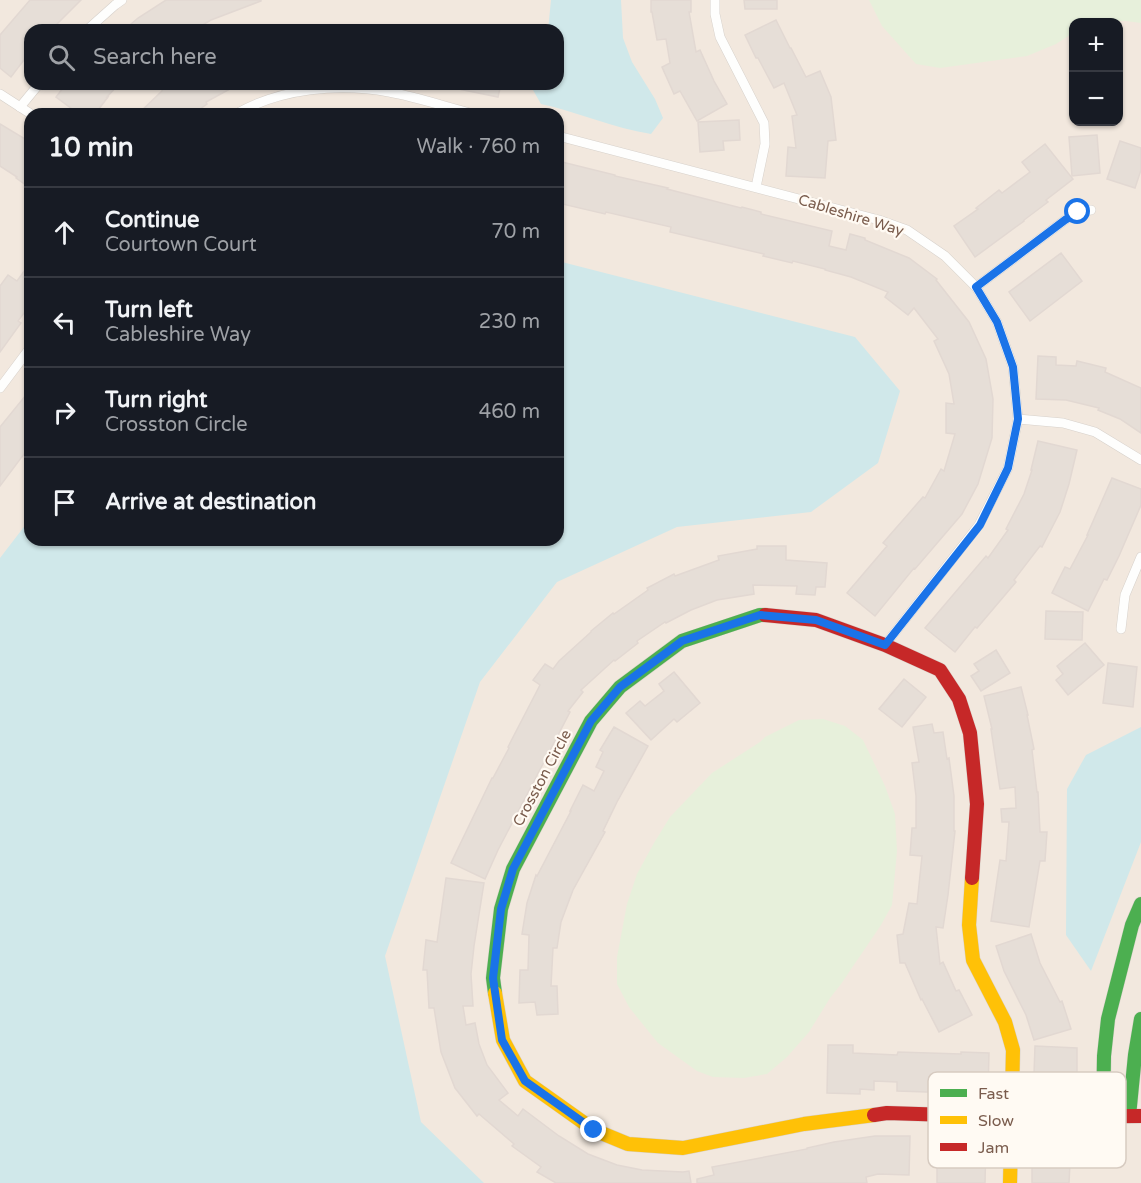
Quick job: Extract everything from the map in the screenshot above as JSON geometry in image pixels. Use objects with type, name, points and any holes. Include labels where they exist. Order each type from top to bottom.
[{"type":"street","points":[[94,24],[122,0]]},
{"type":"street","points":[[715,0],[715,14],[720,37],[765,123],[765,144],[756,187]]},
{"type":"street","points":[[20,107],[34,90]]},
{"type":"street","points":[[250,108],[290,94],[317,90]]},
{"type":"street","points":[[372,90],[451,108]]},
{"type":"street","points":[[0,94],[24,109]]},
{"type":"street","name":"Cableshire Way","points":[[564,138],[879,220],[907,230],[945,256],[976,287],[997,322],[1013,367],[1018,419],[1008,468],[980,525],[885,645]]},
{"type":"street","points":[[976,287],[1065,220],[1078,212],[1091,210]]},
{"type":"street","points":[[0,388],[24,356]]},
{"type":"street","points":[[1018,419],[1063,423],[1095,432],[1141,460]]},
{"type":"street","points":[[1121,629],[1125,595],[1141,557]]},
{"type":"street","name":"Crosston Circle","points":[[928,1114],[887,1113],[804,1124],[683,1148],[628,1144],[594,1130],[525,1081],[502,1040],[493,978],[501,909],[513,869],[591,721],[620,687],[682,641],[760,615],[816,620],[885,645],[940,670],[959,699],[970,733],[977,804],[969,925],[972,960],[1005,1022],[1013,1050],[1013,1072]]},
{"type":"street","points":[[1104,1072],[1108,1019],[1132,925],[1141,904]]},
{"type":"street","points":[[1135,1116],[1135,1055],[1141,1019]]},
{"type":"street","points":[[1010,1168],[1010,1183]]},
{"type":"shaded area","points":[[0,0],[1141,0],[1141,1183],[0,1183]]},
{"type":"green space","points":[[869,0],[1141,0],[1141,23],[1123,21],[1123,18],[1069,18],[1069,36],[1056,44],[1027,56],[940,68],[916,64],[882,26]]},
{"type":"green space","points":[[823,719],[845,726],[863,740],[885,786],[895,814],[897,851],[892,905],[809,1032],[787,1057],[767,1074],[744,1078],[713,1077],[697,1071],[658,1043],[629,1007],[617,984],[617,957],[627,904],[637,874],[670,817],[712,773],[765,737],[799,720]]},
{"type":"water","points":[[551,0],[621,0],[623,38],[632,62],[655,99],[663,118],[651,134],[623,128],[564,110],[564,108],[541,104],[533,90],[564,90],[564,24],[549,24]]},
{"type":"water","points":[[564,263],[855,337],[900,391],[878,463],[811,512],[677,527],[557,582],[480,682],[385,956],[421,1122],[484,1183],[0,1183],[0,558],[24,527],[24,546],[564,546]]},
{"type":"water","points":[[1141,727],[1141,842],[1091,971],[1066,935],[1067,789],[1086,755]]},
{"type":"building","points":[[30,0],[81,0],[57,24],[24,24],[24,60],[11,77],[0,68],[0,35]]},
{"type":"building","points":[[166,0],[261,0],[204,24],[131,24]]},
{"type":"building","points":[[651,0],[691,0],[691,12],[689,12],[696,52],[700,50],[727,104],[697,121],[680,91],[674,94],[662,67],[670,63],[666,39],[657,40]]},
{"type":"building","points":[[744,0],[777,0],[777,9],[745,9]]},
{"type":"building","points":[[776,20],[806,77],[820,71],[831,97],[836,140],[828,141],[825,178],[786,176],[788,147],[796,148],[792,116],[797,115],[784,83],[774,88],[745,35]]},
{"type":"building","points":[[61,90],[113,90],[100,108],[71,108],[56,97]]},
{"type":"building","points":[[228,90],[206,102],[207,104],[201,108],[144,108],[162,91]]},
{"type":"building","points":[[463,90],[500,90],[498,97]]},
{"type":"building","points":[[739,120],[740,140],[723,141],[724,150],[700,152],[698,122]]},
{"type":"building","points":[[0,124],[24,138],[24,184],[0,166]]},
{"type":"building","points":[[1097,135],[1100,173],[1072,176],[1069,137]]},
{"type":"building","points":[[1120,141],[1141,148],[1141,170],[1135,188],[1107,179]]},
{"type":"building","points":[[1045,144],[1073,179],[1046,200],[1048,202],[975,257],[954,226],[999,190],[1002,193],[1030,172],[1022,162]]},
{"type":"building","points":[[564,162],[832,231],[829,246],[846,250],[850,234],[865,238],[865,240],[909,258],[937,279],[969,322],[986,359],[993,399],[992,438],[978,484],[962,514],[875,616],[847,593],[887,546],[883,543],[923,497],[925,498],[941,469],[944,471],[955,434],[946,433],[946,403],[954,404],[949,374],[934,341],[938,339],[914,308],[908,315],[885,297],[888,292],[851,277],[670,232],[671,227],[606,212],[605,214],[564,204]]},
{"type":"building","points":[[1061,253],[1082,281],[1030,321],[1009,292]]},
{"type":"building","points":[[24,271],[24,313],[18,321],[21,323],[0,352],[0,286],[8,275],[17,281]]},
{"type":"building","points":[[1038,356],[1056,357],[1056,365],[1076,366],[1077,361],[1106,368],[1105,372],[1141,388],[1141,433],[1120,419],[1098,410],[1099,408],[1066,400],[1036,399]]},
{"type":"building","points":[[24,397],[24,454],[0,486],[0,427]]},
{"type":"building","points":[[1038,441],[1077,450],[1060,512],[1042,547],[1040,546],[1014,580],[1016,582],[955,652],[925,628],[986,556],[988,558],[1008,530],[1006,529],[1024,494]]},
{"type":"building","points":[[1112,478],[1141,489],[1141,505],[1107,580],[1104,579],[1088,611],[1052,593],[1065,567],[1070,569],[1088,535]]},
{"type":"building","points":[[757,546],[786,546],[786,560],[827,563],[825,587],[816,587],[815,595],[796,594],[797,586],[753,585],[754,594],[717,600],[691,610],[665,622],[637,641],[638,643],[614,660],[581,690],[583,692],[568,711],[570,712],[485,879],[451,863],[540,685],[533,680],[545,664],[553,669],[591,631],[648,590],[647,588],[674,574],[675,576],[719,560],[718,556],[757,549]]},
{"type":"building","points":[[1046,611],[1083,612],[1082,640],[1045,639]]},
{"type":"building","points":[[1085,643],[1104,665],[1068,695],[1056,680],[1063,674],[1057,666]]},
{"type":"building","points":[[996,650],[1010,673],[981,691],[971,676],[979,671],[974,664]]},
{"type":"building","points":[[1108,663],[1137,667],[1133,707],[1103,703]]},
{"type":"building","points":[[674,672],[700,703],[677,722],[674,719],[651,740],[626,713],[640,701],[645,706],[664,691],[659,684]]},
{"type":"building","points":[[904,679],[926,697],[902,727],[879,709]]},
{"type":"building","points":[[1021,687],[1034,749],[1032,750],[1038,792],[1040,832],[1047,832],[1045,861],[1040,861],[1029,927],[991,921],[1000,860],[1006,861],[1009,822],[1002,822],[1001,809],[1016,808],[1015,787],[1000,789],[992,729],[984,696]]},
{"type":"building","points":[[932,724],[934,733],[943,732],[954,796],[955,831],[948,895],[943,928],[936,927],[940,964],[943,962],[956,991],[959,990],[972,1015],[939,1032],[921,1000],[905,963],[900,963],[897,935],[903,934],[909,903],[917,904],[922,856],[910,855],[912,828],[916,828],[916,796],[912,763],[919,762],[913,727]]},
{"type":"building","points":[[614,727],[648,746],[573,890],[561,922],[557,948],[553,948],[551,986],[557,986],[558,1014],[537,1015],[535,1002],[519,1003],[520,970],[528,970],[529,935],[522,934],[527,903],[536,875],[583,785],[594,791],[604,771],[596,767],[603,752],[600,750]]},
{"type":"building","points":[[446,878],[484,883],[471,974],[473,1006],[463,1006],[466,1025],[475,1023],[479,1044],[487,1065],[508,1093],[499,1100],[518,1116],[523,1109],[588,1154],[617,1165],[642,1170],[689,1171],[691,1183],[556,1183],[537,1172],[541,1167],[512,1146],[514,1144],[479,1114],[477,1116],[455,1088],[441,1052],[434,1008],[429,1008],[427,970],[423,970],[426,940],[437,942]]},
{"type":"building","points":[[1031,934],[1040,963],[1060,1002],[1062,1001],[1071,1029],[1034,1040],[1026,1015],[1004,971],[996,946]]},
{"type":"building","points":[[828,1045],[853,1045],[853,1053],[897,1055],[898,1052],[989,1053],[988,1072],[928,1072],[928,1092],[897,1091],[897,1082],[874,1081],[874,1090],[860,1089],[860,1094],[827,1093]]},
{"type":"building","points":[[1035,1046],[1077,1048],[1077,1072],[1034,1072]]},
{"type":"building","points":[[875,1136],[910,1136],[909,1175],[878,1174],[866,1177],[867,1183],[697,1183],[697,1179],[714,1175],[712,1167]]},
{"type":"building","points":[[937,1168],[985,1168],[985,1183],[937,1183]]},
{"type":"building","points":[[1032,1168],[1070,1168],[1069,1183],[1032,1183]]},
{"type":"traffic: fast","points":[[495,993],[493,978],[501,909],[513,869],[591,721],[620,687],[682,641],[765,615]]},
{"type":"traffic: fast","points":[[1104,1072],[1108,1019],[1132,925],[1141,904]]},
{"type":"traffic: fast","points":[[1129,1116],[1141,1019]]},
{"type":"traffic: slow","points":[[972,878],[969,925],[973,960],[1005,1022],[1013,1050],[1013,1072]]},
{"type":"traffic: slow","points":[[495,993],[503,1040],[525,1081],[594,1130],[628,1144],[683,1148],[804,1124],[874,1115]]},
{"type":"traffic: slow","points":[[1010,1168],[1010,1183]]},
{"type":"traffic: jam","points":[[765,615],[816,620],[885,645],[940,670],[959,699],[970,733],[977,804],[972,878]]},
{"type":"traffic: jam","points":[[874,1115],[887,1113],[928,1114]]},
{"type":"traffic: jam","points":[[1126,1116],[1141,1116]]},
{"type":"route","points":[[594,1130],[525,1081],[502,1040],[493,978],[501,909],[513,869],[591,721],[620,687],[682,641],[760,615],[816,620],[885,645],[980,525],[1008,468],[1018,419],[1013,367],[997,322],[976,287],[1078,212]]}]
